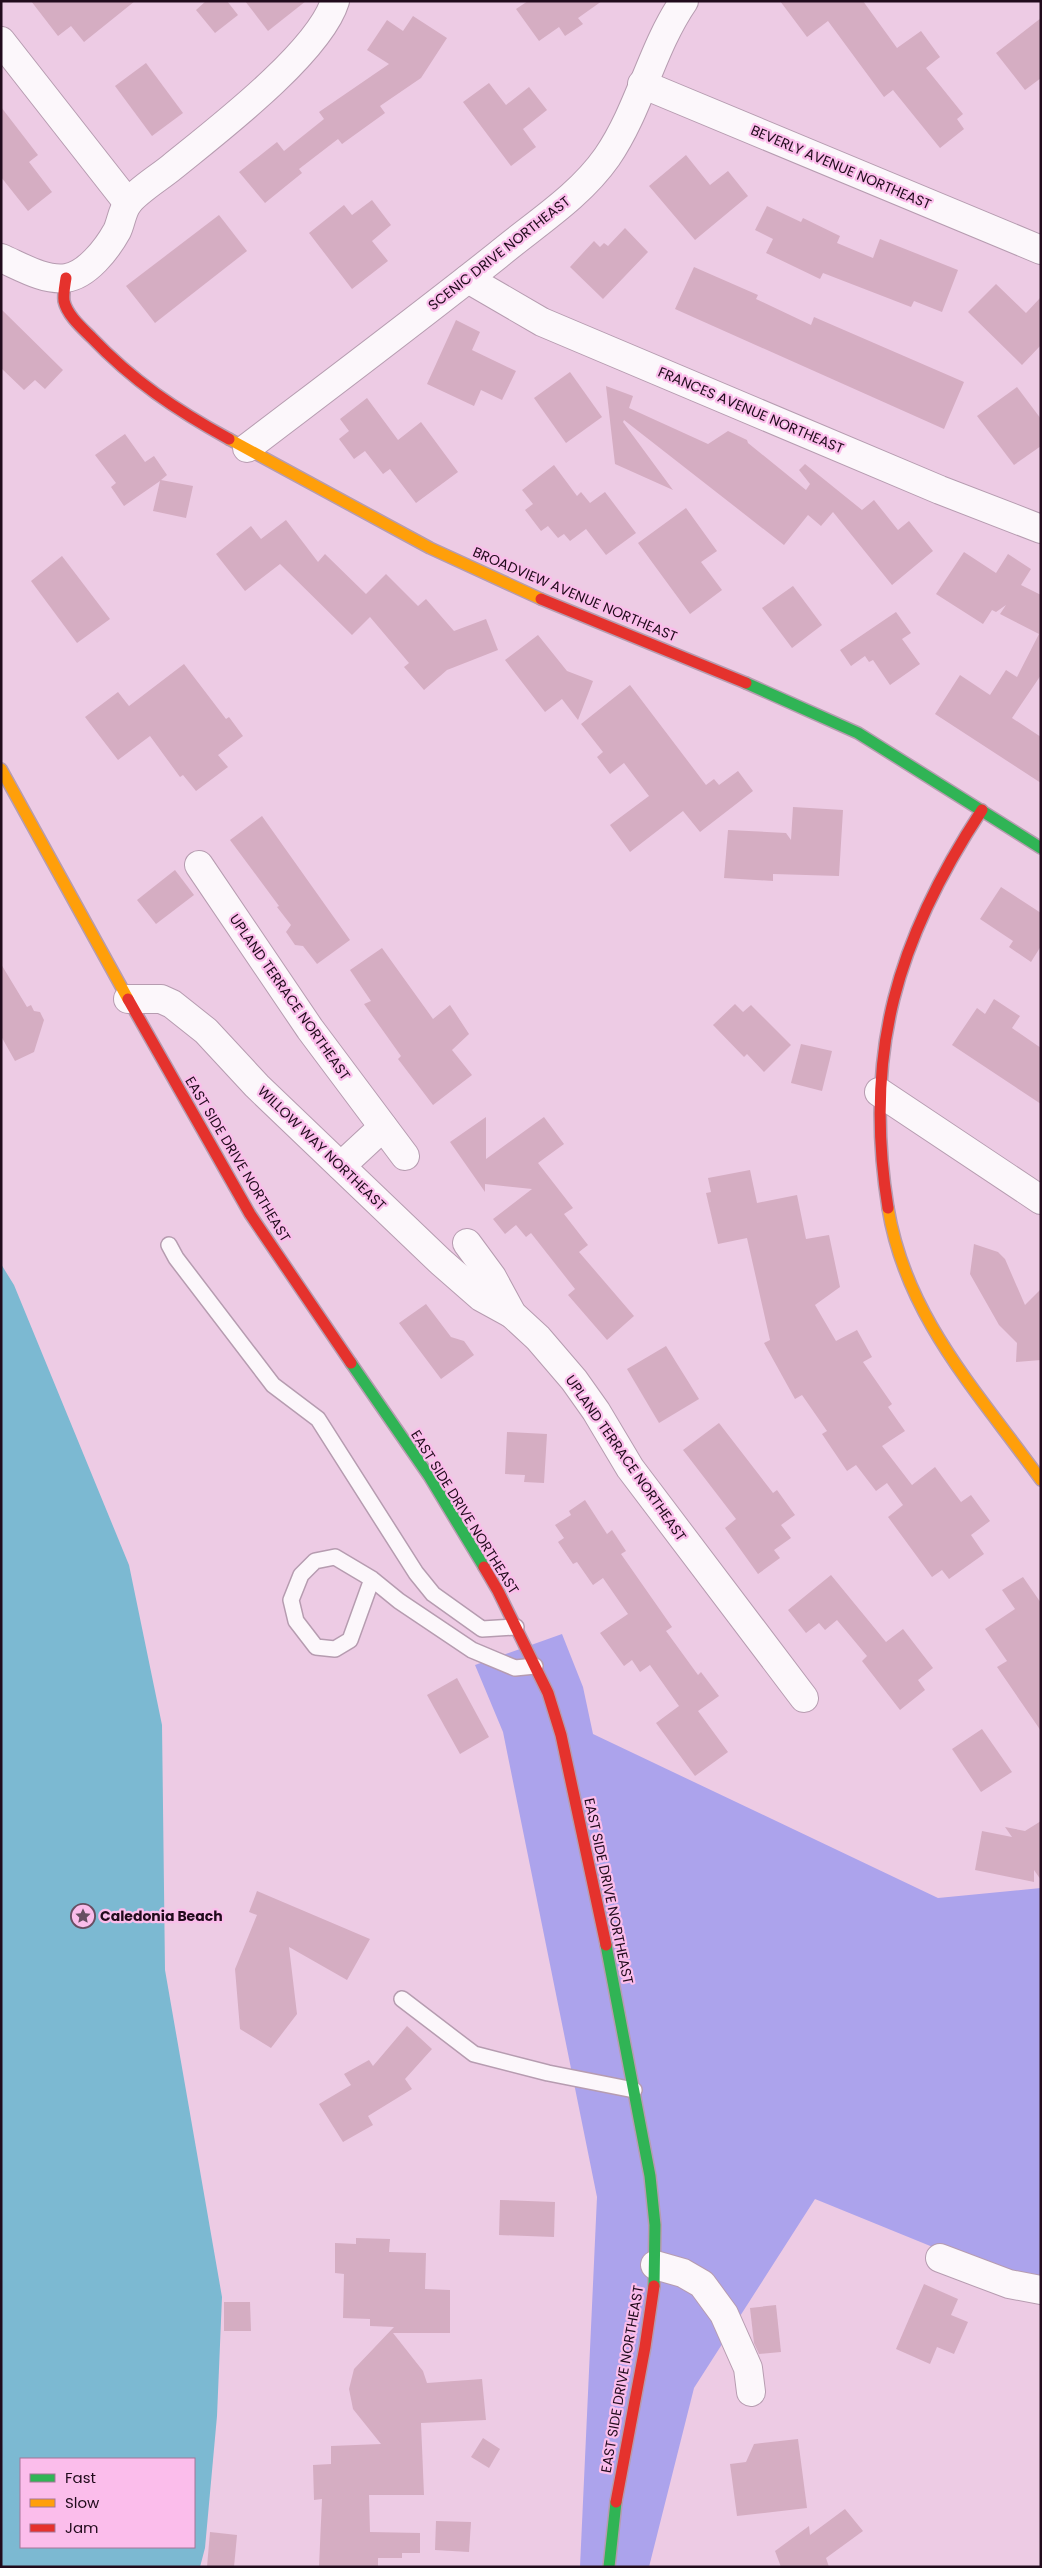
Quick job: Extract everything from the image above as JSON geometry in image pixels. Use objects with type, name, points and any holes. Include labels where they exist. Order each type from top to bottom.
[{"type":"main road","name":"BROADVIEW AVENUE NORTHEAST","points":[[66,278],[64,301],[75,320],[110,358],[143,386],[184,414],[430,548],[520,590],[706,665],[858,734],[1041,848]]},
{"type":"main road","name":"EAST SIDE DRIVE NORTHEAST","points":[[1,768],[128,999],[250,1214],[429,1476],[498,1591],[548,1692],[560,1736],[651,2178],[655,2264],[641,2376],[610,2535],[609,2567]]},
{"type":"main road","points":[[982,810],[962,838],[932,891],[905,954],[892,998],[884,1044],[880,1092],[880,1150],[890,1219],[902,1264],[941,1345],[1041,1480]]},
{"type":"street","points":[[1,258],[35,273],[66,278],[85,270],[109,244],[128,203],[212,134],[292,63],[316,36],[334,1]]},
{"type":"street","name":"SCENIC DRIVE NORTHEAST","points":[[247,448],[468,278],[581,188],[607,156],[632,108],[670,24],[684,1]]},
{"type":"street","points":[[1,42],[128,203]]},
{"type":"street","name":"BEVERLY AVENUE NORTHEAST","points":[[642,84],[1041,250]]},
{"type":"street","name":"FRANCES AVENUE NORTHEAST","points":[[468,278],[542,322],[940,490],[1041,529]]},
{"type":"street","name":"UPLAND TERRACE NORTHEAST","points":[[198,865],[310,1029],[405,1156]]},
{"type":"street","name":"WILLOW WAY NORTHEAST","points":[[128,999],[151,998],[172,1004],[206,1031],[257,1086],[481,1297],[512,1314]]},
{"type":"street","points":[[880,1092],[1041,1200]]},
{"type":"street","points":[[341,1166],[383,1127]]},
{"type":"street","name":"UPLAND TERRACE NORTHEAST","points":[[467,1243],[492,1277],[512,1314],[538,1338],[574,1380],[630,1468],[804,1698]]},
{"type":"street","points":[[940,2258],[1009,2284],[1041,2290]]},
{"type":"street","points":[[655,2264],[683,2273],[702,2284],[728,2323],[748,2368],[751,2392]]},
{"type":"lane","points":[[169,1245],[176,1258],[273,1385],[318,1419],[416,1573],[433,1594],[482,1629],[516,1627]]},
{"type":"lane","points":[[372,1579],[350,1640],[335,1649],[316,1647],[296,1621],[291,1600],[301,1575],[315,1561],[335,1557],[372,1579],[399,1601],[472,1650],[515,1668],[535,1666]]},
{"type":"lane","points":[[402,1998],[474,2054],[548,2073],[634,2090]]},
{"type":"shaded area","points":[[562,1634],[583,1687],[593,1734],[938,1898],[1041,1888],[1041,2291],[815,2199],[694,2388],[649,2567],[580,2567],[597,2197],[503,1732],[475,1665]]},
{"type":"water","name":"Caledonia Beach","points":[[1,1264],[14,1285],[129,1565],[162,1725],[165,1970],[222,2297],[217,2416],[205,2548],[200,2567],[1,2567]]},
{"type":"building","points":[[31,1],[135,1],[84,42],[71,26],[58,36]]},
{"type":"building","points":[[206,1],[227,1],[238,15],[215,33],[196,10]]},
{"type":"building","points":[[245,1],[306,1],[268,31]]},
{"type":"building","points":[[528,1],[602,1],[578,18],[583,24],[565,36],[559,27],[539,41],[516,9]]},
{"type":"building","points":[[780,1],[863,1],[897,48],[921,31],[940,57],[926,68],[963,114],[957,119],[964,129],[940,148],[893,90],[884,97],[828,21],[807,37]]},
{"type":"building","points":[[413,16],[447,38],[421,78],[380,106],[385,113],[342,144],[338,139],[299,169],[302,173],[265,203],[239,172],[277,142],[284,151],[324,119],[319,112],[389,64],[367,50],[387,20],[403,31]]},
{"type":"building","points":[[1041,18],[1041,78],[1025,90],[996,53]]},
{"type":"building","points":[[146,63],[183,113],[152,136],[115,86]]},
{"type":"building","points":[[489,83],[506,105],[529,87],[547,110],[523,129],[536,147],[511,166],[463,102]]},
{"type":"building","points":[[1,107],[38,155],[29,162],[52,192],[28,211],[1,177]]},
{"type":"building","points":[[686,155],[710,185],[728,171],[748,196],[695,240],[649,186]]},
{"type":"building","points":[[372,200],[391,225],[372,241],[388,261],[352,289],[309,233],[344,205],[352,215]]},
{"type":"building","points":[[767,206],[801,222],[803,218],[840,236],[837,243],[873,258],[880,239],[958,270],[942,312],[914,301],[911,307],[823,273],[820,279],[766,253],[773,239],[755,230]]},
{"type":"building","points":[[219,215],[247,251],[155,323],[126,286]]},
{"type":"building","points":[[625,228],[648,252],[603,299],[570,267],[594,241],[600,247],[604,243],[608,246]]},
{"type":"building","points":[[694,267],[758,295],[756,299],[811,325],[814,317],[964,382],[944,429],[675,309]]},
{"type":"building","points":[[996,284],[1026,313],[1041,297],[1041,345],[1022,365],[968,312]]},
{"type":"building","points":[[1,309],[63,370],[45,389],[35,380],[24,390],[1,368]]},
{"type":"building","points":[[456,320],[480,332],[472,350],[516,371],[502,400],[481,390],[474,406],[427,384]]},
{"type":"building","points":[[570,372],[602,417],[566,443],[534,398]]},
{"type":"building","points":[[606,386],[633,396],[629,408],[708,444],[728,431],[747,440],[748,443],[806,490],[810,484],[799,470],[805,464],[862,510],[874,500],[898,530],[909,521],[933,551],[892,585],[833,512],[821,526],[808,515],[784,545],[624,420],[623,422],[673,490],[615,464]]},
{"type":"building","points":[[1017,387],[1041,419],[1041,446],[1014,465],[977,416]]},
{"type":"building","points":[[367,398],[398,440],[421,422],[458,472],[416,503],[390,469],[383,474],[365,451],[354,459],[339,439],[349,431],[340,419]]},
{"type":"building","points":[[125,434],[145,462],[154,456],[167,475],[161,480],[193,486],[186,518],[153,511],[160,481],[124,506],[111,487],[116,483],[95,455]]},
{"type":"building","points":[[554,465],[577,496],[581,492],[590,503],[605,492],[636,533],[606,555],[586,529],[570,541],[564,534],[558,538],[548,526],[541,531],[525,510],[533,504],[522,490]]},
{"type":"building","points":[[686,508],[717,551],[701,562],[722,590],[690,614],[638,543]]},
{"type":"building","points":[[286,520],[318,562],[325,554],[366,594],[386,574],[418,606],[426,599],[454,631],[486,619],[498,650],[447,670],[424,690],[404,667],[409,663],[370,617],[352,635],[280,564],[245,591],[216,554],[251,526],[261,539]]},
{"type":"building","points":[[964,552],[996,573],[1008,554],[1031,569],[1021,585],[1041,595],[1041,675],[1012,718],[1041,737],[1041,783],[935,714],[960,675],[990,695],[1006,670],[1017,677],[1039,634],[1000,614],[1006,605],[996,612],[992,610],[983,624],[936,594]]},
{"type":"building","points":[[62,556],[110,619],[77,643],[31,581]]},
{"type":"building","points":[[793,586],[822,625],[792,648],[762,608]]},
{"type":"building","points":[[896,612],[911,633],[902,639],[920,664],[890,685],[873,660],[869,662],[865,656],[851,666],[840,650]]},
{"type":"building","points":[[538,635],[567,671],[593,681],[578,720],[562,699],[545,712],[505,660]]},
{"type":"building","points":[[184,664],[226,719],[229,717],[243,736],[218,755],[228,767],[196,791],[183,775],[180,777],[150,736],[118,760],[85,717],[118,692],[129,706]]},
{"type":"building","points":[[630,685],[706,785],[714,779],[719,785],[738,771],[753,791],[700,832],[683,811],[630,852],[610,825],[649,796],[624,763],[610,774],[597,757],[603,752],[581,724]]},
{"type":"building","points":[[793,807],[843,810],[839,876],[773,874],[773,881],[724,878],[728,830],[786,833],[791,840]]},
{"type":"building","points":[[262,816],[350,940],[317,964],[303,946],[295,945],[286,932],[291,925],[230,840]]},
{"type":"building","points":[[175,870],[194,895],[156,924],[137,900]]},
{"type":"building","points":[[1001,887],[1041,913],[1041,946],[1031,962],[1009,947],[1013,941],[980,919]]},
{"type":"building","points":[[382,948],[433,1019],[450,1005],[469,1034],[452,1050],[472,1075],[433,1105],[398,1059],[401,1056],[364,1004],[371,1001],[350,970]]},
{"type":"building","points":[[1,964],[27,1007],[31,1005],[34,1011],[40,1012],[44,1020],[34,1052],[15,1061],[1,1036]]},
{"type":"building","points":[[994,999],[1020,1016],[1012,1028],[1041,1048],[1041,1104],[952,1045],[977,1008],[985,1014]]},
{"type":"building","points":[[735,1004],[743,1012],[751,1005],[791,1045],[764,1072],[747,1054],[744,1057],[713,1025]]},
{"type":"building","points":[[801,1044],[832,1051],[822,1091],[791,1083]]},
{"type":"building","points":[[486,1117],[486,1159],[544,1117],[564,1144],[538,1163],[573,1208],[564,1214],[588,1245],[579,1252],[634,1316],[607,1340],[568,1295],[575,1289],[531,1233],[526,1237],[516,1225],[505,1234],[493,1219],[532,1189],[485,1184],[485,1192],[450,1142]]},
{"type":"building","points":[[750,1170],[757,1203],[797,1195],[806,1239],[829,1235],[840,1287],[815,1305],[836,1341],[857,1330],[872,1357],[863,1362],[892,1404],[888,1407],[905,1431],[882,1446],[912,1485],[935,1467],[961,1502],[971,1495],[990,1521],[971,1535],[984,1554],[949,1579],[942,1570],[932,1577],[888,1517],[903,1505],[887,1483],[876,1491],[856,1465],[847,1471],[822,1434],[827,1431],[802,1395],[795,1399],[764,1343],[770,1340],[747,1238],[718,1244],[706,1193],[711,1192],[708,1178]]},
{"type":"building","points":[[974,1244],[998,1252],[1005,1259],[1025,1305],[1041,1289],[1041,1360],[1016,1362],[1017,1343],[999,1325],[970,1274]]},
{"type":"building","points":[[426,1304],[451,1337],[464,1341],[474,1355],[441,1379],[399,1323]]},
{"type":"building","points":[[666,1346],[699,1399],[659,1423],[627,1369]]},
{"type":"building","points":[[719,1423],[773,1493],[777,1490],[795,1515],[781,1525],[791,1538],[774,1550],[780,1558],[758,1574],[725,1528],[736,1519],[683,1450]]},
{"type":"building","points":[[507,1432],[547,1434],[544,1483],[524,1482],[525,1475],[505,1474]]},
{"type":"building","points":[[585,1500],[607,1534],[612,1530],[626,1551],[621,1554],[672,1627],[666,1631],[698,1675],[701,1672],[719,1696],[698,1711],[728,1752],[695,1776],[656,1723],[679,1706],[650,1665],[640,1672],[632,1660],[624,1666],[600,1633],[628,1614],[603,1578],[593,1585],[577,1562],[573,1564],[558,1542],[564,1538],[555,1525],[571,1515],[569,1511]]},
{"type":"building","points":[[831,1575],[886,1642],[903,1629],[933,1668],[918,1680],[925,1690],[900,1710],[862,1661],[867,1656],[837,1620],[825,1630],[819,1623],[806,1633],[788,1610]]},
{"type":"building","points":[[1023,1577],[1041,1603],[1041,1731],[997,1667],[1007,1661],[985,1629],[1015,1609],[1002,1590]]},
{"type":"building","points":[[457,1678],[489,1737],[460,1754],[427,1695]]},
{"type":"building","points":[[982,1729],[1012,1772],[981,1792],[952,1749]]},
{"type":"building","points":[[1041,1821],[1041,1880],[1034,1870],[1034,1882],[975,1870],[982,1831],[1012,1837],[1005,1827],[1025,1831]]},
{"type":"building","points":[[257,1891],[370,1939],[347,1980],[289,1947],[297,2014],[271,2048],[240,2029],[235,1969],[257,1915],[249,1912]]},
{"type":"building","points":[[407,2026],[432,2049],[405,2079],[412,2089],[368,2116],[373,2125],[343,2142],[319,2104],[351,2085],[344,2074],[369,2060],[373,2066]]},
{"type":"building","points":[[500,2200],[555,2202],[554,2237],[499,2235]]},
{"type":"building","points":[[356,2238],[390,2239],[389,2252],[426,2253],[425,2289],[450,2290],[450,2333],[393,2333],[423,2371],[427,2383],[482,2379],[486,2420],[421,2423],[424,2495],[369,2495],[370,2532],[420,2533],[420,2553],[402,2553],[402,2558],[378,2558],[378,2567],[319,2567],[322,2499],[314,2500],[313,2465],[331,2464],[331,2446],[381,2444],[353,2409],[349,2389],[354,2369],[394,2327],[370,2326],[370,2319],[343,2318],[344,2274],[335,2273],[335,2243],[356,2244]]},
{"type":"building","points":[[924,2284],[958,2299],[951,2315],[968,2322],[954,2354],[937,2347],[930,2364],[896,2349]]},
{"type":"building","points":[[224,2302],[250,2302],[251,2331],[224,2331]]},
{"type":"building","points":[[776,2305],[781,2352],[759,2354],[754,2343],[750,2308]]},
{"type":"building","points":[[483,2438],[500,2449],[489,2468],[471,2457]]},
{"type":"building","points":[[798,2439],[807,2508],[737,2516],[730,2464],[746,2462],[754,2444]]},
{"type":"building","points":[[845,2509],[863,2531],[826,2558],[829,2567],[781,2567],[775,2551],[809,2526],[810,2535]]},
{"type":"building","points":[[436,2521],[471,2522],[469,2552],[435,2550]]},
{"type":"building","points":[[210,2532],[237,2535],[234,2567],[207,2567]]},
{"type":"traffic: fast","points":[[746,683],[858,733],[1041,848]]},
{"type":"traffic: fast","points":[[351,1363],[429,1476],[484,1567]]},
{"type":"traffic: fast","points":[[606,1945],[650,2176],[655,2225],[654,2286]]},
{"type":"traffic: fast","points":[[609,2567],[616,2502]]},
{"type":"traffic: slow","points":[[229,439],[430,548],[541,599]]},
{"type":"traffic: slow","points":[[1,769],[128,999]]},
{"type":"traffic: slow","points":[[888,1208],[897,1248],[911,1285],[928,1319],[970,1385],[1041,1480]]},
{"type":"traffic: jam","points":[[66,278],[64,301],[68,311],[107,353],[139,381],[173,406],[229,439]]},
{"type":"traffic: jam","points":[[541,599],[746,683]]},
{"type":"traffic: jam","points":[[888,1208],[881,1152],[880,1099],[884,1048],[894,999],[908,952],[928,905],[982,810]]},
{"type":"traffic: jam","points":[[128,999],[250,1214],[351,1363]]},
{"type":"traffic: jam","points":[[484,1567],[498,1591],[548,1693],[561,1735],[606,1945]]},
{"type":"traffic: jam","points":[[616,2502],[645,2347],[654,2286]]},
{"type":"place","name":"Caledonia Beach","points":[[83,1916]]}]
